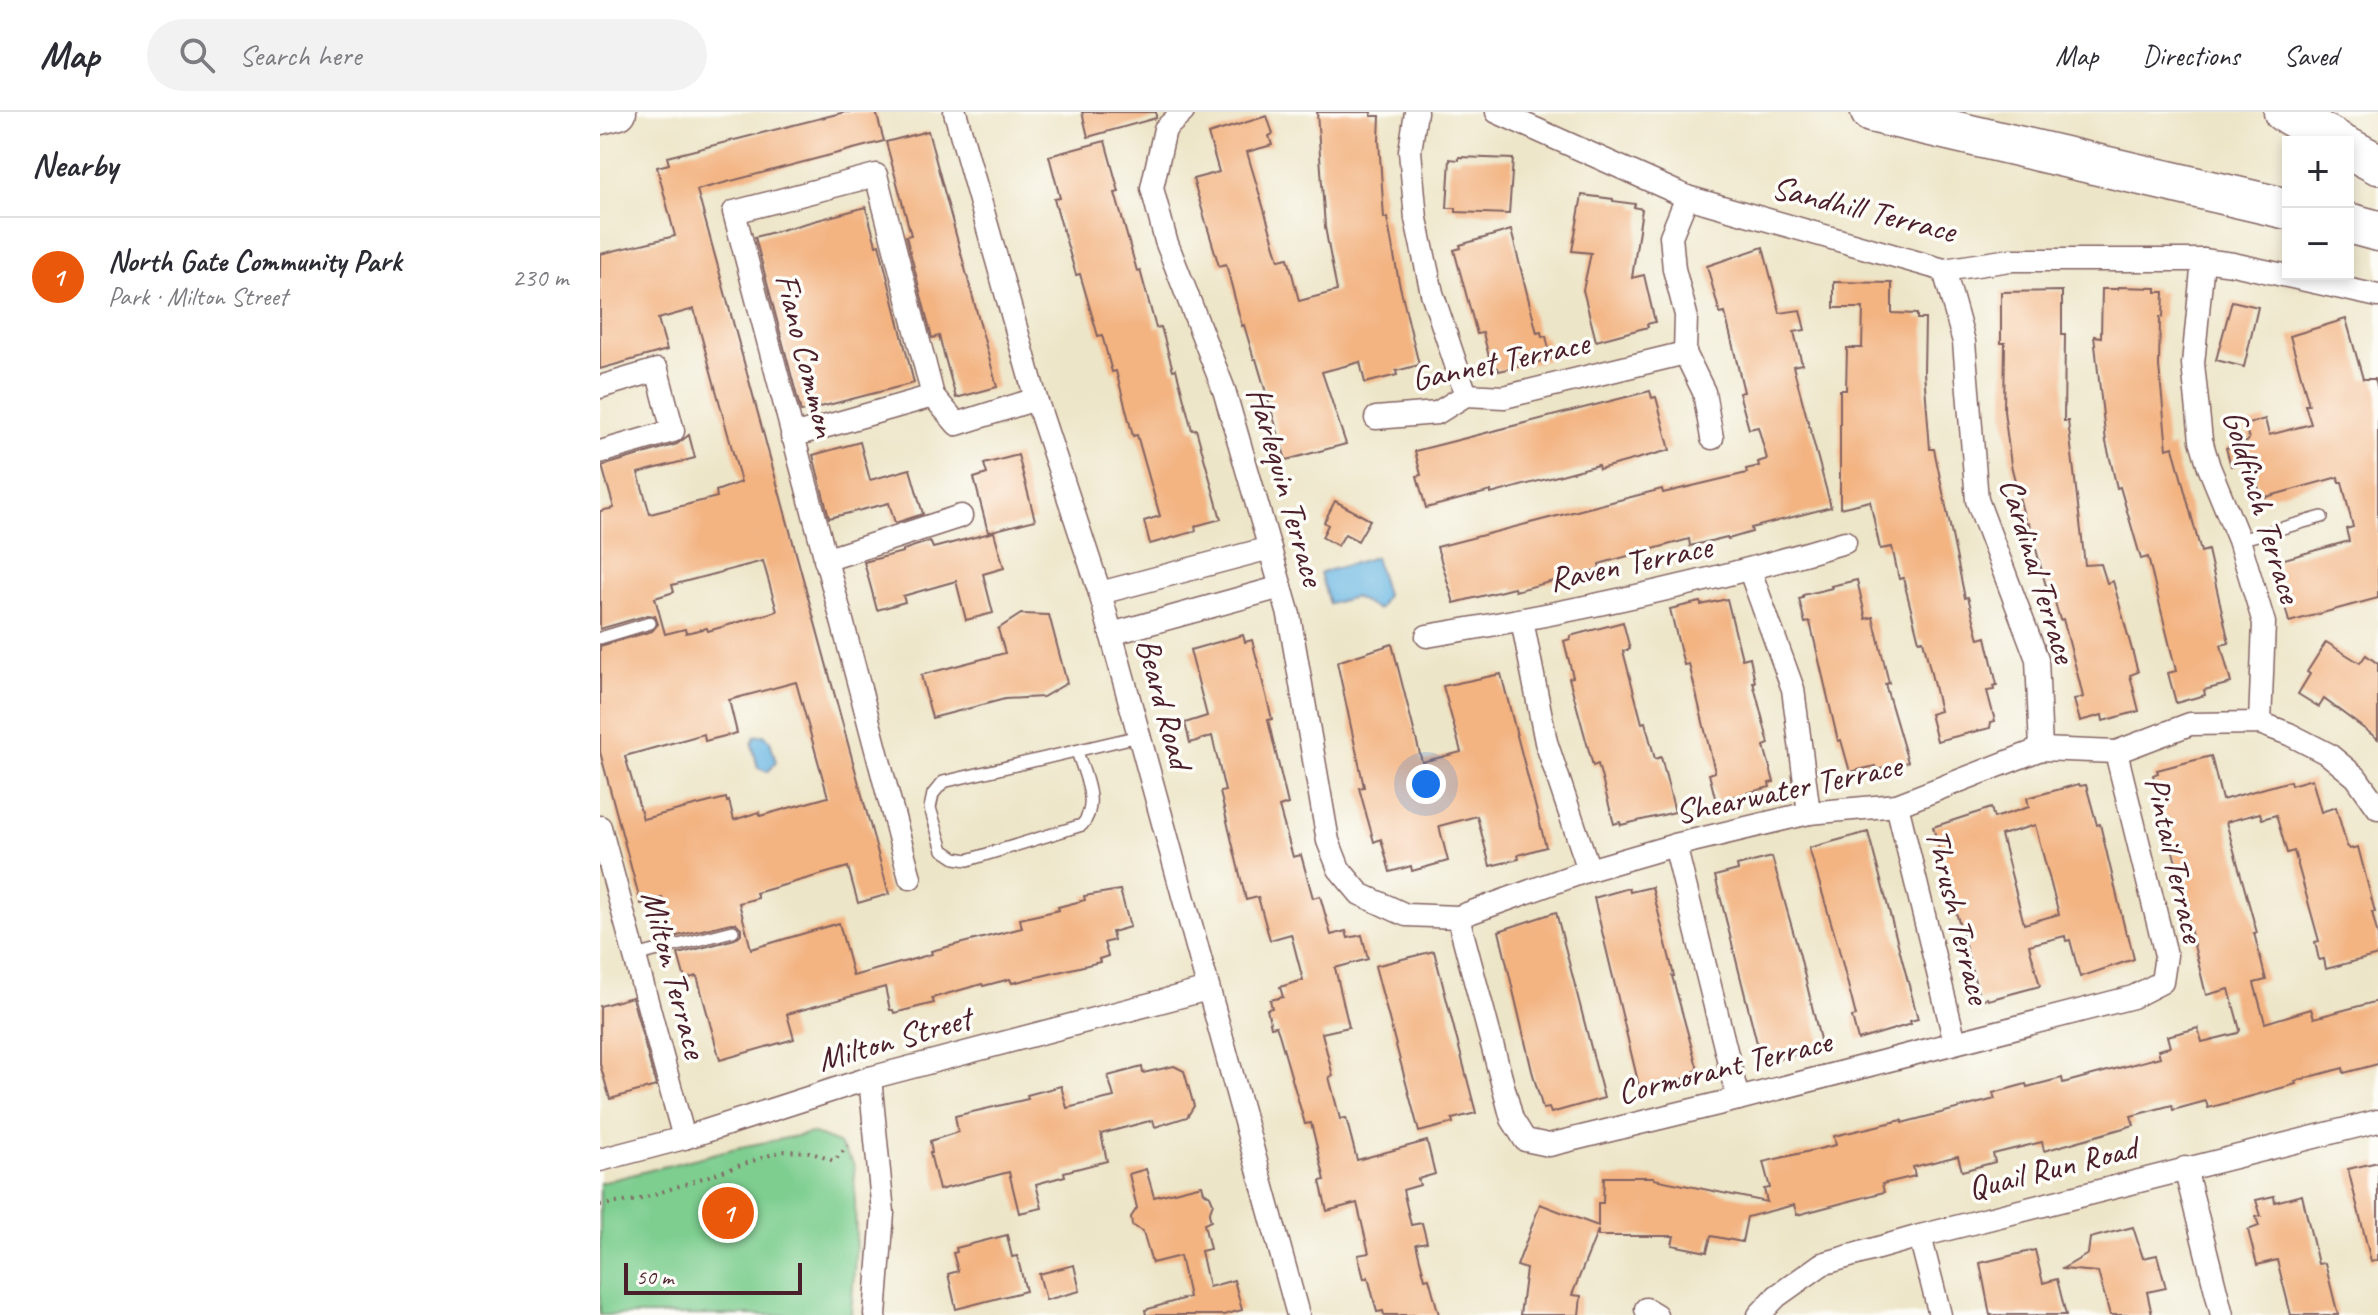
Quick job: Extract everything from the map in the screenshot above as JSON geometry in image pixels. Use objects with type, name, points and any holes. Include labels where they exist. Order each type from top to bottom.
[{"type":"highway","points":[[1871,112],[2284,208]]},
{"type":"highway","points":[[2284,112],[2327,136]]},
{"type":"highway","points":[[2354,151],[2378,164]]},
{"type":"highway","points":[[2354,225],[2378,231]]},
{"type":"main road","points":[[600,117],[619,112]]},
{"type":"street","name":"Beard Road","points":[[955,112],[1036,399],[1100,593],[1298,1315]]},
{"type":"street","name":"Harlequin Terrace","points":[[1183,112],[1165,129],[1152,188],[1166,241],[1224,390],[1289,615],[1328,841],[1339,869]]},
{"type":"street","points":[[1416,112],[1410,151],[1416,219],[1432,293],[1466,395]]},
{"type":"street","name":"Sandhill Terrace","points":[[1497,112],[1687,197],[1944,270],[2010,260],[2203,260],[2377,297]]},
{"type":"street","name":"Fiano Common","points":[[910,878],[734,212],[876,175],[933,396]]},
{"type":"street","points":[[1687,197],[1671,236],[1674,269],[1686,315],[1685,353],[1704,392],[1712,438]]},
{"type":"street","name":"Goldfinch Terrace","points":[[2203,260],[2193,364],[2201,440],[2239,540],[2264,623],[2260,723]]},
{"type":"street","name":"Cardinal Terrace","points":[[1944,270],[1964,342],[1977,500],[2037,659],[2041,749]]},
{"type":"street","name":"Gannet Terrace","points":[[1376,418],[1437,413],[1466,395],[1504,397],[1685,353]]},
{"type":"street","points":[[600,387],[657,370],[673,431],[600,452]]},
{"type":"street","points":[[792,436],[933,396],[957,424],[1036,399]]},
{"type":"street","points":[[825,560],[961,516]]},
{"type":"street","name":"Raven Terrace","points":[[1427,636],[1522,620],[1750,571],[1845,542]]},
{"type":"street","points":[[1100,593],[1270,548]]},
{"type":"street","points":[[1750,571],[1793,689],[1809,813]]},
{"type":"street","points":[[1111,634],[1281,587]]},
{"type":"street","points":[[1522,620],[1546,742],[1589,870]]},
{"type":"street","name":"Shearwater Terrace","points":[[1339,869],[1360,894],[1406,915],[1458,917],[1589,870],[1675,845],[1809,813],[1897,805],[2041,749],[2116,752],[2190,724],[2260,723],[2328,754],[2356,777],[2378,808]]},
{"type":"street","name":"Pintail Terrace","points":[[2116,752],[2166,955],[2162,982]]},
{"type":"street","name":"Thrush Terrace","points":[[1897,805],[1955,1042]]},
{"type":"street","name":"Milton Terrace","points":[[600,827],[684,1138]]},
{"type":"street","points":[[1675,845],[1738,1099]]},
{"type":"street","name":"Cormorant Terrace","points":[[1458,917],[1512,1119],[1525,1140],[1549,1145],[2133,997],[2162,982]]},
{"type":"street","name":"Milton Street","points":[[600,1160],[684,1138],[870,1078],[1208,989]]},
{"type":"street","points":[[870,1078],[883,1213],[875,1315]]},
{"type":"street","name":"Quail Run Road","points":[[1759,1315],[1777,1296],[1822,1264],[1920,1236],[2378,1121]]},
{"type":"street","points":[[2185,1168],[2222,1315]]},
{"type":"street","points":[[1920,1236],[1940,1315]]},
{"type":"lane","points":[[2239,540],[2322,517]]},
{"type":"lane","points":[[600,638],[650,623]]},
{"type":"lane","points":[[1077,751],[1091,801],[1090,816],[1082,825],[968,860],[955,858],[943,850],[930,808],[933,794],[943,782],[1139,736]]},
{"type":"lane","points":[[635,956],[733,931]]},
{"type":"path","points":[[600,1205],[638,1200],[782,1151],[809,1152],[834,1161],[848,1146]]},
{"type":"green space","points":[[812,1133],[838,1143],[854,1164],[856,1242],[851,1315],[600,1315],[600,1183],[736,1148]]},
{"type":"water","points":[[1375,557],[1386,595],[1378,610],[1354,597],[1329,604],[1320,573]]},
{"type":"water","points":[[764,735],[770,741],[776,762],[768,772],[758,768],[752,744],[755,736]]},
{"type":"building","points":[[845,112],[876,112],[884,141],[697,190],[889,894],[858,903],[848,867],[756,893],[758,898],[739,903],[751,949],[839,923],[853,976],[932,954],[931,951],[1022,928],[1020,919],[1059,910],[1058,907],[1085,900],[1084,896],[1120,890],[1130,927],[1112,932],[1114,940],[1104,943],[1108,956],[1099,959],[1100,962],[1012,983],[1010,979],[982,984],[932,998],[934,1003],[894,1013],[890,1010],[885,987],[787,1014],[794,1039],[720,1060],[697,976],[685,979],[678,954],[735,939],[741,934],[741,928],[731,923],[673,937],[662,898],[641,904],[600,752],[600,646],[652,631],[658,624],[655,616],[648,615],[600,629],[600,511],[614,508],[602,466],[677,444],[689,435],[695,458],[638,473],[650,514],[717,497],[716,491],[741,482],[694,309],[658,319],[667,350],[600,369],[600,254],[675,236],[657,167],[669,164],[667,157]],"holes":[[[763,561],[777,611],[708,631],[707,628],[686,633],[685,629],[665,634],[655,598],[674,592],[672,585]],[[796,682],[828,797],[734,820],[726,798],[643,819],[625,756],[704,734],[705,741],[737,733],[729,700]]]},
{"type":"building","points":[[1082,112],[1156,112],[1156,118],[1088,137]]},
{"type":"building","points":[[1317,112],[1371,112],[1371,116],[1380,116],[1384,218],[1387,218],[1419,365],[1396,371],[1397,375],[1365,383],[1360,362],[1322,372],[1346,444],[1286,460],[1256,359],[1242,326],[1226,264],[1219,266],[1193,179],[1219,172],[1208,134],[1267,116],[1273,134],[1269,136],[1272,145],[1247,152],[1279,260],[1288,258],[1299,301],[1337,291],[1325,227]]},
{"type":"building","points":[[928,131],[997,387],[956,398],[939,336],[932,338],[906,236],[911,235],[886,142]]},
{"type":"building","points":[[1105,141],[1119,192],[1115,193],[1137,271],[1140,270],[1156,328],[1161,327],[1173,370],[1176,369],[1221,519],[1195,526],[1196,531],[1150,544],[1144,521],[1160,516],[1137,435],[1133,436],[1116,371],[1112,372],[1102,335],[1098,336],[1080,274],[1076,275],[1054,199],[1060,198],[1049,156]]},
{"type":"building","points":[[1459,157],[1513,159],[1509,214],[1456,212],[1456,208],[1447,208],[1450,159],[1459,160]]},
{"type":"building","points":[[1582,195],[1635,204],[1634,207],[1642,209],[1632,278],[1644,275],[1655,322],[1647,324],[1648,327],[1596,341],[1583,290],[1591,253],[1572,251]]},
{"type":"building","points":[[866,207],[876,245],[879,244],[914,383],[801,412],[755,237]]},
{"type":"building","points":[[1511,230],[1537,333],[1546,336],[1551,359],[1499,371],[1498,368],[1492,369],[1483,333],[1477,334],[1454,250],[1461,248],[1460,245]]},
{"type":"building","points":[[1763,247],[1780,313],[1800,310],[1805,330],[1794,332],[1802,364],[1793,366],[1831,507],[1751,528],[1752,532],[1728,539],[1690,546],[1689,539],[1599,564],[1600,569],[1454,603],[1437,547],[1662,489],[1663,493],[1747,473],[1746,469],[1759,466],[1758,462],[1767,459],[1758,427],[1749,429],[1739,393],[1744,392],[1725,313],[1720,314],[1707,266]]},
{"type":"building","points":[[1834,282],[1892,283],[1892,313],[1917,314],[1917,319],[1925,319],[1924,372],[1930,449],[1934,449],[1965,598],[1968,597],[1979,639],[1986,637],[1997,685],[1993,686],[1994,690],[1987,691],[1995,721],[1991,722],[1990,728],[1937,741],[1930,714],[1940,711],[1923,640],[1919,641],[1892,547],[1880,549],[1870,501],[1840,508],[1840,390],[1846,390],[1847,348],[1862,348],[1863,308],[1834,308]]},
{"type":"building","points":[[2156,288],[2156,292],[2164,292],[2159,366],[2167,449],[2173,447],[2201,552],[2208,550],[2229,643],[2221,645],[2231,683],[2204,690],[2205,695],[2176,703],[2168,673],[2176,671],[2148,557],[2141,559],[2120,487],[2117,488],[2106,442],[2094,336],[2101,337],[2102,289]]},
{"type":"building","points":[[2062,291],[2064,421],[2068,421],[2085,565],[2101,564],[2107,583],[2113,581],[2138,672],[2130,675],[2139,711],[2103,721],[2102,715],[2080,721],[2074,700],[2083,697],[2079,680],[2063,619],[2060,620],[2050,585],[2046,586],[2029,523],[2026,524],[2011,465],[2004,411],[2005,343],[2001,343],[2001,292]]},
{"type":"building","points":[[2232,301],[2258,307],[2244,367],[2216,360]]},
{"type":"building","points":[[2346,319],[2363,379],[2375,379],[2378,390],[2378,598],[2289,622],[2276,570],[2279,569],[2277,561],[2349,541],[2346,529],[2353,527],[2342,482],[2338,477],[2266,497],[2264,493],[2260,494],[2252,461],[2231,466],[2226,448],[2247,442],[2245,425],[2265,419],[2269,435],[2311,424],[2305,405],[2309,405],[2290,336]]},
{"type":"building","points":[[1650,391],[1652,398],[1656,397],[1670,450],[1426,508],[1417,476],[1421,475],[1415,451]]},
{"type":"building","points":[[860,442],[870,480],[910,469],[923,514],[895,523],[889,503],[829,518],[813,455]]},
{"type":"building","points":[[1018,455],[1035,520],[988,532],[974,478],[987,474],[984,464]]},
{"type":"building","points":[[1335,501],[1370,520],[1358,541],[1345,534],[1338,546],[1322,537],[1328,525],[1324,522]]},
{"type":"building","points":[[994,532],[1004,568],[983,574],[993,613],[966,620],[956,581],[903,596],[905,602],[877,610],[864,562],[930,541],[933,548]]},
{"type":"building","points":[[1857,580],[1866,619],[1873,617],[1889,683],[1885,684],[1908,762],[1876,770],[1875,766],[1850,772],[1841,740],[1838,741],[1810,622],[1805,623],[1799,599],[1803,595]]},
{"type":"building","points":[[1727,599],[1742,659],[1750,657],[1753,682],[1769,744],[1764,746],[1774,782],[1769,783],[1770,787],[1716,801],[1709,774],[1715,772],[1689,664],[1684,665],[1670,609]]},
{"type":"building","points":[[1021,614],[1049,615],[1067,683],[1043,697],[1005,699],[932,718],[921,675],[1005,653],[998,629]]},
{"type":"building","points":[[1623,622],[1630,649],[1623,651],[1642,723],[1645,722],[1655,759],[1661,757],[1675,812],[1621,825],[1620,822],[1614,824],[1598,764],[1593,766],[1569,678],[1573,677],[1564,641],[1570,636]]},
{"type":"building","points":[[1243,635],[1245,642],[1252,640],[1272,719],[1268,720],[1288,804],[1279,807],[1293,857],[1301,855],[1313,898],[1320,896],[1331,935],[1346,931],[1348,938],[1362,935],[1368,959],[1335,968],[1349,1027],[1322,1033],[1340,1119],[1346,1118],[1357,1160],[1427,1141],[1435,1174],[1418,1179],[1420,1185],[1403,1190],[1411,1225],[1422,1223],[1427,1242],[1416,1244],[1439,1315],[1384,1315],[1383,1311],[1377,1312],[1368,1277],[1364,1279],[1358,1255],[1369,1253],[1357,1203],[1327,1211],[1320,1181],[1325,1180],[1311,1123],[1305,1124],[1279,1034],[1276,1026],[1271,1027],[1267,1009],[1272,1008],[1270,1000],[1283,997],[1280,987],[1303,980],[1291,934],[1270,940],[1258,897],[1246,900],[1220,792],[1225,791],[1212,736],[1190,743],[1185,723],[1207,716],[1190,650]]},
{"type":"building","points":[[2326,642],[2360,663],[2366,655],[2378,664],[2378,739],[2324,699],[2319,707],[2298,694],[2310,674],[2307,672]]},
{"type":"building","points":[[1392,644],[1422,762],[1461,752],[1443,686],[1501,674],[1546,847],[1518,855],[1519,859],[1490,866],[1477,816],[1439,826],[1448,861],[1412,871],[1411,866],[1390,872],[1381,839],[1374,842],[1359,788],[1364,787],[1337,662]]},
{"type":"building","points":[[2211,756],[2222,800],[2290,781],[2291,785],[2312,779],[2321,812],[2336,807],[2347,846],[2350,849],[2358,847],[2375,912],[2372,912],[2378,936],[2378,955],[2326,969],[2324,959],[2319,960],[2315,942],[2319,941],[2294,851],[2287,853],[2276,815],[2262,819],[2260,813],[2226,822],[2257,933],[2254,933],[2266,980],[2254,983],[2265,1023],[2311,1009],[2314,1018],[2378,1001],[2378,1064],[2344,1073],[2343,1068],[2208,1108],[2206,1101],[2173,1110],[2172,1105],[2131,1116],[2134,1125],[2044,1151],[2042,1142],[1993,1154],[1995,1162],[1962,1171],[1958,1156],[1913,1167],[1915,1176],[1882,1184],[1884,1192],[1797,1215],[1794,1205],[1747,1217],[1742,1242],[1711,1236],[1707,1252],[1672,1245],[1674,1236],[1598,1236],[1598,1230],[1572,1295],[1581,1296],[1579,1315],[1520,1315],[1526,1269],[1517,1266],[1540,1204],[1598,1226],[1598,1203],[1603,1203],[1604,1177],[1654,1177],[1767,1202],[1764,1189],[1770,1188],[1763,1162],[1836,1145],[1834,1136],[1902,1120],[1902,1123],[1995,1099],[1993,1093],[2026,1084],[2027,1087],[2062,1078],[2063,1083],[2160,1057],[2158,1050],[2170,1047],[2167,1036],[2198,1028],[2202,1042],[2238,1033],[2240,1030],[2229,989],[2206,995],[2153,775],[2158,773],[2157,770]]},
{"type":"building","points":[[2079,784],[2086,785],[2097,825],[2100,824],[2134,959],[2080,977],[2070,940],[2066,941],[2065,936],[2029,945],[2040,986],[1980,1000],[1933,827],[1991,808],[1994,818],[2029,807],[2027,798]],"holes":[[[2035,825],[2059,914],[2024,924],[2001,835]]]},
{"type":"building","points":[[1868,832],[1918,1019],[1910,1021],[1911,1024],[1858,1040],[1852,1017],[1856,1016],[1809,848]]},
{"type":"building","points":[[1772,857],[1822,1048],[1770,1061],[1769,1057],[1761,1059],[1715,876],[1738,870],[1737,866]]},
{"type":"building","points":[[1652,887],[1698,1070],[1692,1072],[1694,1076],[1640,1090],[1594,898],[1629,888],[1630,892]]},
{"type":"building","points":[[1556,912],[1604,1098],[1551,1113],[1549,1108],[1543,1109],[1532,1071],[1499,931]]},
{"type":"building","points":[[1434,951],[1476,1113],[1419,1132],[1375,966]]},
{"type":"building","points":[[632,997],[656,1086],[610,1099],[600,1064],[600,1006]]},
{"type":"building","points":[[1174,1066],[1184,1071],[1194,1106],[1187,1117],[1155,1127],[1153,1120],[1101,1134],[1107,1161],[1064,1172],[1065,1176],[1036,1184],[1042,1208],[1019,1213],[1009,1172],[939,1190],[930,1141],[958,1132],[955,1116],[1028,1099],[1027,1095],[1061,1086],[1067,1108],[1114,1097],[1108,1076],[1142,1067],[1143,1073]]},
{"type":"building","points":[[2378,1162],[2378,1260],[2371,1261],[2348,1169]]},
{"type":"building","points":[[1146,1169],[1154,1197],[1202,1185],[1204,1192],[1210,1196],[1213,1203],[1209,1214],[1211,1221],[1204,1224],[1210,1249],[1201,1251],[1209,1287],[1234,1280],[1242,1310],[1223,1315],[1146,1315],[1145,1310],[1189,1297],[1180,1256],[1152,1263],[1143,1232],[1132,1225],[1131,1217],[1137,1208],[1129,1174]]},
{"type":"building","points":[[2302,1195],[2318,1264],[2325,1263],[2338,1315],[2291,1315],[2277,1260],[2257,1265],[2248,1230],[2259,1226],[2256,1217],[2261,1216],[2256,1200],[2274,1196],[2275,1202]]},
{"type":"building","points":[[2133,1227],[2143,1258],[2157,1255],[2166,1288],[2147,1292],[2152,1315],[2110,1315],[2098,1272],[2062,1269],[2088,1254],[2090,1238]]},
{"type":"building","points":[[1007,1235],[1012,1257],[1017,1256],[1026,1291],[956,1309],[948,1274],[958,1271],[953,1253],[957,1252],[956,1248]]},
{"type":"building","points":[[2035,1250],[2043,1283],[2057,1279],[2066,1315],[1990,1315],[1980,1263]]},
{"type":"building","points":[[1074,1265],[1080,1291],[1046,1300],[1039,1274]]},
{"type":"place","name":"North Gate Community Park","points":[[728,1213]]}]
